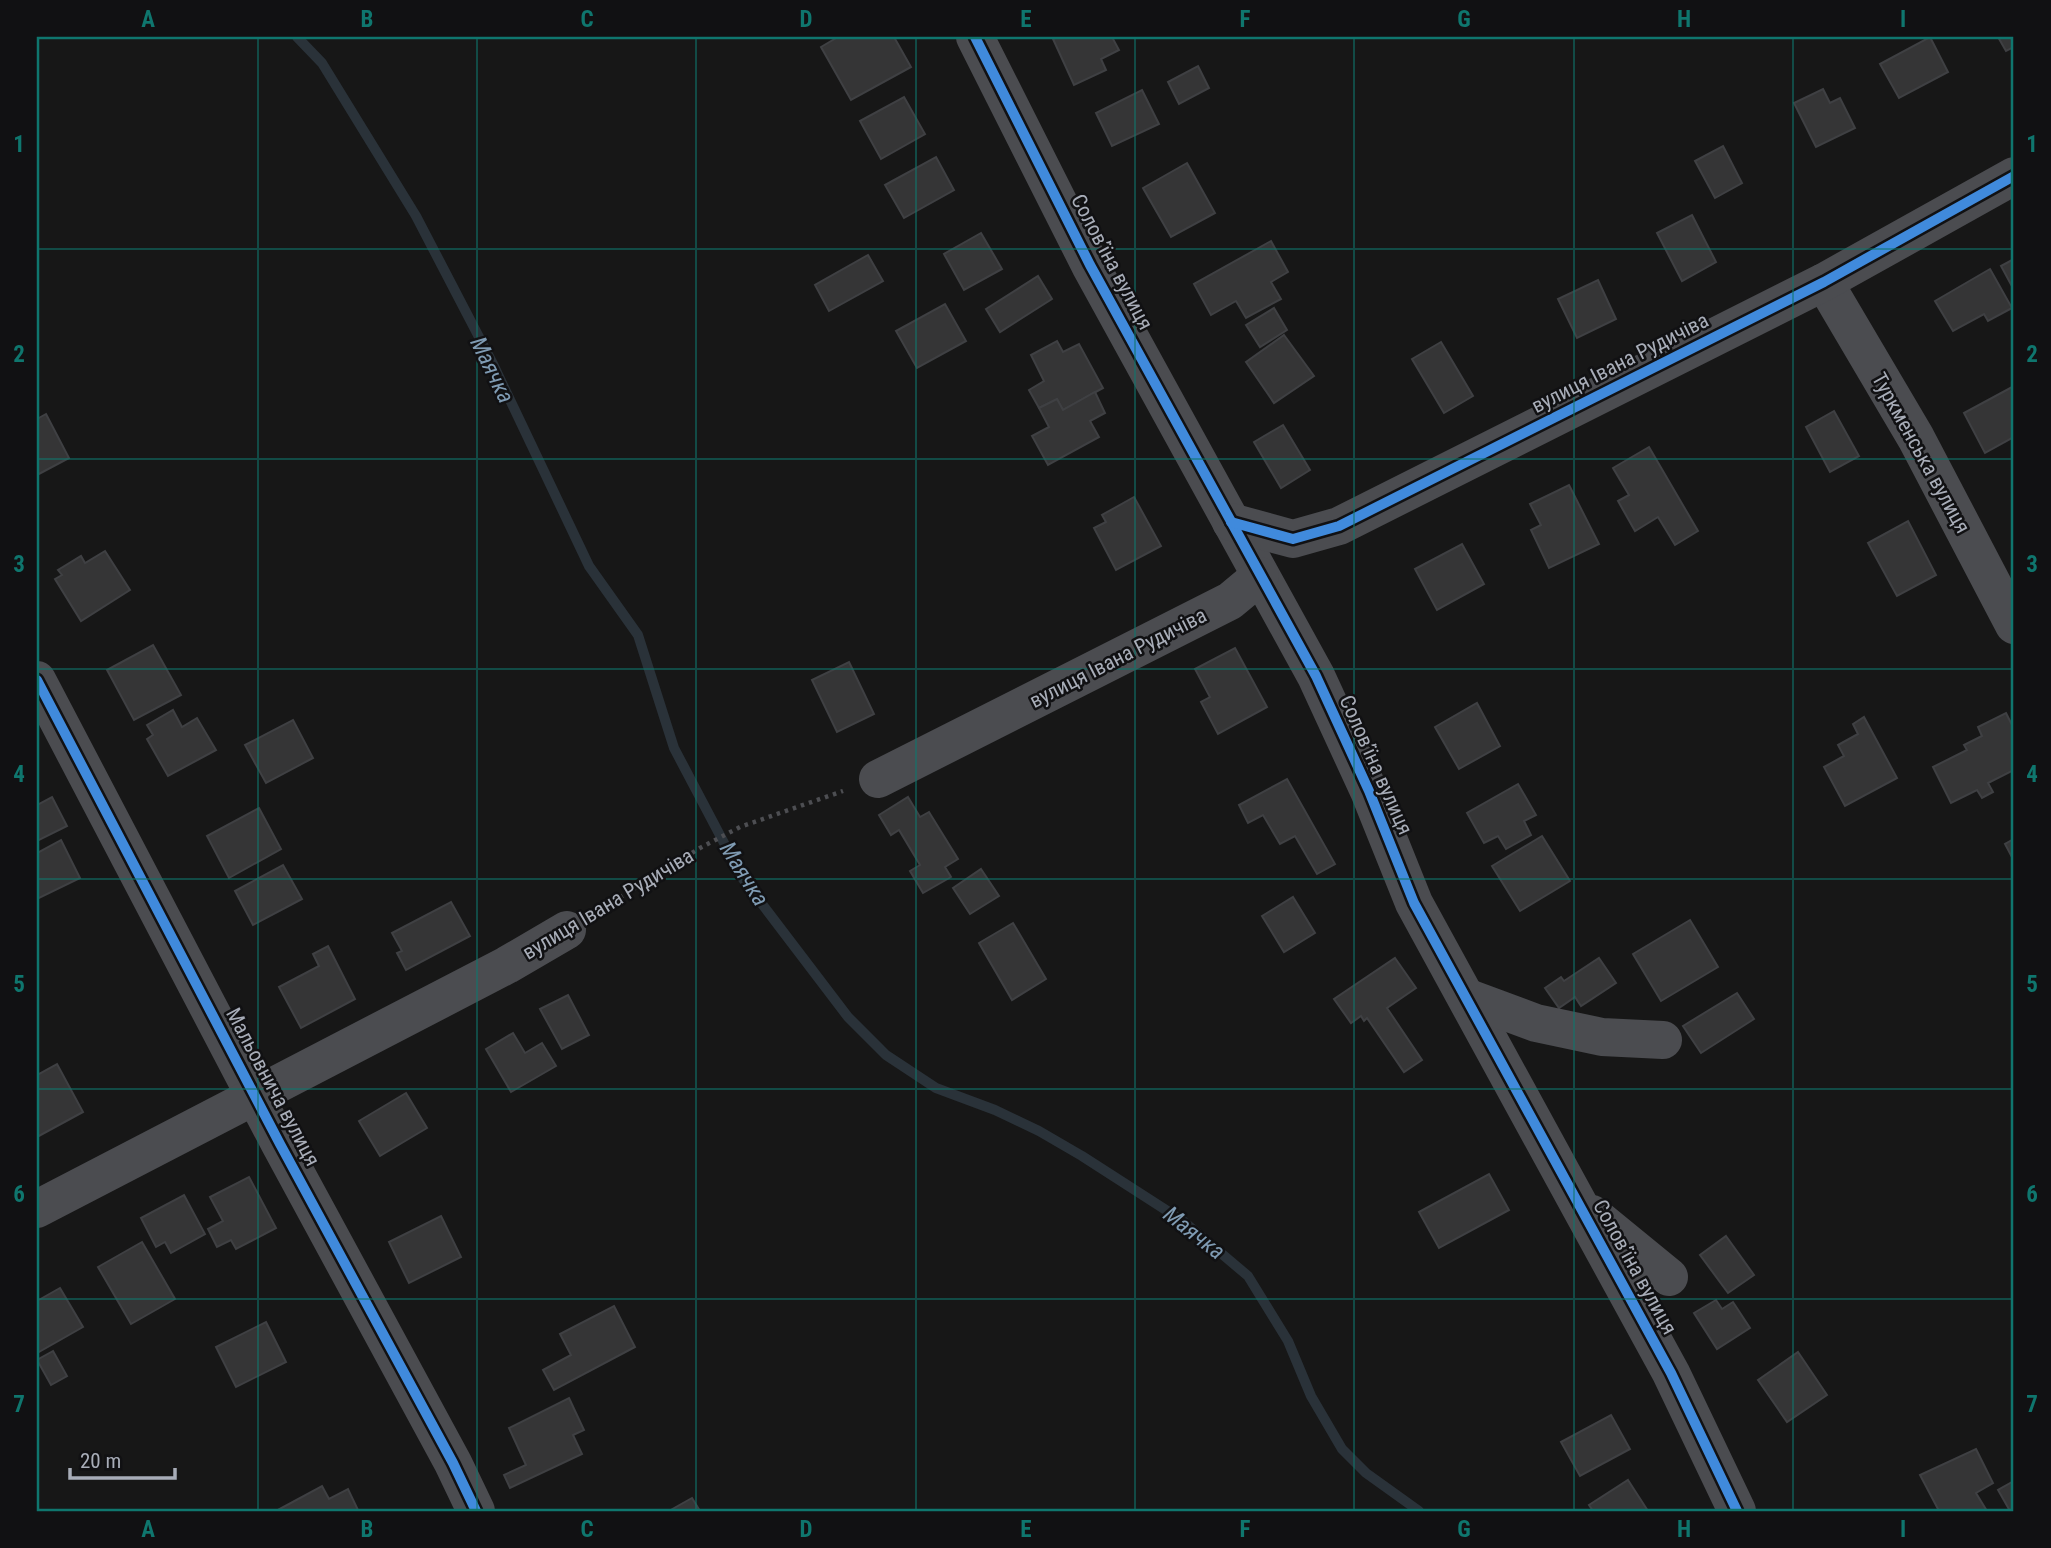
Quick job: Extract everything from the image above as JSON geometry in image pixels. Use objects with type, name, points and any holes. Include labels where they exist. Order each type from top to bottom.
[{"type":"street","name":"Соловʼїна вулиця","points":[[975,37],[1090,265],[1315,676],[1369,791],[1414,903],[1671,1373],[1737,1511]]},
{"type":"street","name":"вулиця Івана Рудичіва","points":[[1231,522],[1293,539],[1339,526],[1824,282],[2014,176]]},
{"type":"street","name":"Туркменська вулиця","points":[[1824,282],[1916,438],[2014,625]]},
{"type":"street","name":"вулиця Івана Рудичіва","points":[[878,779],[1230,601],[1261,576]]},
{"type":"street","name":"Мальовнича вулиця","points":[[37,680],[476,1511]]},
{"type":"street","name":"вулиця Івана Рудичіва","points":[[37,1209],[507,965],[567,930]]},
{"type":"street","points":[[1466,997],[1536,1023],[1589,1035],[1662,1040]]},
{"type":"street","points":[[1578,1202],[1669,1277]]},
{"type":"building","points":[[838,37],[894,37],[911,67],[851,100],[821,47]]},
{"type":"building","points":[[1112,37],[1119,50],[1101,59],[1106,70],[1074,85],[1053,39]]},
{"type":"building","points":[[1930,37],[1948,72],[1899,98],[1880,64]]},
{"type":"building","points":[[1998,37],[2014,37],[2014,47],[2006,51]]},
{"type":"building","points":[[1198,66],[1209,88],[1179,104],[1168,82]]},
{"type":"building","points":[[1823,89],[1830,103],[1840,98],[1855,128],[1816,147],[1794,103]]},
{"type":"building","points":[[1142,90],[1159,124],[1112,146],[1096,113]]},
{"type":"building","points":[[904,97],[925,134],[881,159],[860,121]]},
{"type":"building","points":[[1723,146],[1742,183],[1715,198],[1695,161]]},
{"type":"building","points":[[936,157],[954,190],[904,218],[885,185]]},
{"type":"building","points":[[1187,163],[1215,213],[1171,237],[1143,188]]},
{"type":"building","points":[[1692,215],[1716,262],[1682,281],[1657,233]]},
{"type":"building","points":[[981,233],[1002,269],[964,290],[944,254]]},
{"type":"building","points":[[1271,241],[1288,272],[1271,282],[1281,299],[1246,318],[1236,301],[1211,315],[1194,284]]},
{"type":"building","points":[[868,255],[883,281],[829,311],[815,285]]},
{"type":"building","points":[[2014,259],[2014,290],[2001,266]]},
{"type":"building","points":[[1990,269],[2012,308],[1988,321],[1984,314],[1953,331],[1935,301]]},
{"type":"building","points":[[1038,276],[1052,299],[1000,332],[986,309]]},
{"type":"building","points":[[1598,280],[1616,319],[1577,338],[1558,299]]},
{"type":"building","points":[[945,304],[966,341],[917,368],[896,331]]},
{"type":"building","points":[[1274,308],[1287,330],[1260,347],[1246,325]]},
{"type":"building","points":[[1284,335],[1314,376],[1274,403],[1246,362]]},
{"type":"building","points":[[1057,341],[1063,352],[1079,344],[1103,388],[1063,410],[1057,399],[1039,408],[1029,390],[1044,381],[1031,355]]},
{"type":"building","points":[[1441,342],[1473,396],[1444,413],[1412,359]]},
{"type":"building","points":[[2014,386],[2014,437],[1985,453],[1964,413]]},
{"type":"building","points":[[1095,392],[1105,413],[1090,421],[1099,437],[1048,465],[1032,436],[1049,427],[1039,408],[1057,399],[1063,410]]},
{"type":"building","points":[[1834,411],[1859,456],[1830,472],[1806,427]]},
{"type":"building","points":[[46,414],[69,458],[37,475],[37,419]]},
{"type":"building","points":[[1283,425],[1310,470],[1281,488],[1254,442]]},
{"type":"building","points":[[1649,447],[1698,531],[1675,545],[1658,517],[1635,531],[1618,501],[1629,495],[1613,468]]},
{"type":"building","points":[[1569,485],[1599,544],[1549,568],[1531,530],[1541,525],[1530,504]]},
{"type":"building","points":[[1134,497],[1161,546],[1116,570],[1094,528],[1106,522],[1102,515]]},
{"type":"building","points":[[1908,521],[1936,575],[1897,596],[1868,543]]},
{"type":"building","points":[[1462,544],[1484,584],[1437,610],[1415,569]]},
{"type":"building","points":[[105,551],[130,590],[81,621],[55,579],[62,575],[58,570],[81,556],[85,563]]},
{"type":"building","points":[[153,645],[181,695],[134,720],[107,670]]},
{"type":"building","points":[[1235,648],[1267,707],[1218,734],[1201,702],[1210,697],[1195,669]]},
{"type":"building","points":[[849,662],[874,714],[837,732],[812,680]]},
{"type":"building","points":[[1477,703],[1500,746],[1459,769],[1435,727]]},
{"type":"building","points":[[173,710],[182,727],[197,718],[216,750],[168,776],[147,739],[153,735],[147,725]]},
{"type":"building","points":[[2006,713],[2014,729],[2014,770],[1988,783],[1993,792],[1982,798],[1977,790],[1951,803],[1933,767],[1967,750],[1964,745],[1982,736],[1978,727]]},
{"type":"building","points":[[1864,717],[1897,778],[1845,806],[1824,767],[1844,756],[1838,745],[1858,734],[1853,724]]},
{"type":"building","points":[[293,720],[313,758],[266,783],[245,745]]},
{"type":"building","points":[[1287,779],[1335,864],[1317,874],[1295,836],[1280,844],[1263,815],[1248,823],[1239,805]]},
{"type":"building","points":[[1518,784],[1536,815],[1524,821],[1531,835],[1506,849],[1498,836],[1484,843],[1467,813]]},
{"type":"building","points":[[52,797],[67,826],[37,841],[37,805]]},
{"type":"building","points":[[908,797],[920,817],[929,812],[958,859],[945,867],[951,877],[923,893],[910,871],[920,865],[899,830],[891,835],[879,815]]},
{"type":"building","points":[[259,808],[281,849],[229,878],[207,836]]},
{"type":"building","points":[[1542,836],[1570,881],[1520,911],[1492,866]]},
{"type":"building","points":[[2014,839],[2014,861],[2005,844]]},
{"type":"building","points":[[61,840],[80,878],[37,899],[37,853]]},
{"type":"building","points":[[283,865],[302,899],[253,925],[235,891]]},
{"type":"building","points":[[981,869],[999,896],[970,914],[953,888]]},
{"type":"building","points":[[1293,897],[1315,933],[1284,952],[1262,916]]},
{"type":"building","points":[[451,902],[470,936],[406,970],[397,953],[402,951],[392,933]]},
{"type":"building","points":[[1690,920],[1718,967],[1661,1001],[1633,954]]},
{"type":"building","points":[[1013,923],[1046,979],[1012,1000],[979,943]]},
{"type":"building","points":[[328,946],[355,999],[301,1028],[279,987],[319,966],[313,954]]},
{"type":"building","points":[[1395,958],[1416,988],[1387,1008],[1422,1060],[1404,1072],[1367,1018],[1364,1021],[1361,1016],[1351,1023],[1334,999]]},
{"type":"building","points":[[1599,958],[1616,983],[1581,1006],[1575,997],[1559,1008],[1545,988],[1561,977],[1564,981]]},
{"type":"building","points":[[1737,993],[1754,1019],[1701,1053],[1683,1026]]},
{"type":"building","points":[[568,995],[589,1035],[562,1049],[540,1009]]},
{"type":"building","points":[[513,1033],[525,1053],[542,1043],[556,1066],[511,1092],[486,1049]]},
{"type":"building","points":[[57,1064],[83,1112],[37,1137],[37,1075]]},
{"type":"building","points":[[406,1093],[427,1128],[380,1156],[359,1121]]},
{"type":"building","points":[[1489,1174],[1509,1210],[1439,1248],[1419,1212]]},
{"type":"building","points":[[249,1177],[276,1228],[236,1249],[231,1240],[217,1247],[208,1229],[223,1221],[210,1197]]},
{"type":"building","points":[[184,1195],[205,1234],[171,1253],[165,1242],[156,1247],[141,1218]]},
{"type":"building","points":[[441,1216],[461,1257],[409,1283],[389,1242]]},
{"type":"building","points":[[1726,1236],[1754,1275],[1728,1293],[1700,1255]]},
{"type":"building","points":[[142,1242],[175,1299],[131,1324],[98,1267]]},
{"type":"building","points":[[60,1288],[83,1327],[37,1353],[37,1301]]},
{"type":"building","points":[[1716,1300],[1722,1309],[1733,1302],[1750,1328],[1717,1349],[1694,1313]]},
{"type":"building","points":[[614,1306],[635,1347],[554,1390],[543,1370],[571,1355],[560,1334]]},
{"type":"building","points":[[266,1322],[286,1362],[236,1387],[216,1347]]},
{"type":"building","points":[[53,1351],[67,1376],[51,1385],[37,1360]]},
{"type":"building","points":[[1798,1352],[1827,1395],[1787,1422],[1758,1380]]},
{"type":"building","points":[[569,1398],[584,1430],[573,1435],[582,1454],[510,1488],[504,1475],[526,1465],[509,1428]]},
{"type":"building","points":[[1611,1415],[1630,1449],[1580,1476],[1561,1442]]},
{"type":"building","points":[[1976,1449],[1993,1483],[1976,1493],[1987,1511],[1939,1511],[1920,1475]]},
{"type":"building","points":[[1628,1480],[1648,1511],[1593,1511],[1589,1505]]},
{"type":"building","points":[[2014,1481],[2014,1511],[2010,1511],[1998,1490]]},
{"type":"building","points":[[322,1486],[329,1499],[348,1489],[358,1510],[276,1511]]},
{"type":"building","points":[[692,1498],[700,1511],[669,1511]]},
{"type":"waterway","name":"Маячка","points":[[297,37],[322,63],[416,216],[492,362],[589,566],[638,635],[674,748],[743,879],[848,1017],[886,1055],[936,1088],[995,1110],[1082,1156],[1183,1221],[1248,1276],[1288,1341],[1311,1396],[1342,1449],[1366,1473],[1419,1511]]},
{"type":"cycle path","points":[[975,37],[1090,265],[1316,676],[1369,791],[1414,903],[1671,1373],[1737,1511]]},
{"type":"cycle path","points":[[1231,522],[1293,539],[1339,526],[1824,282],[2014,176]]},
{"type":"cycle path","points":[[37,680],[476,1511]]}]
